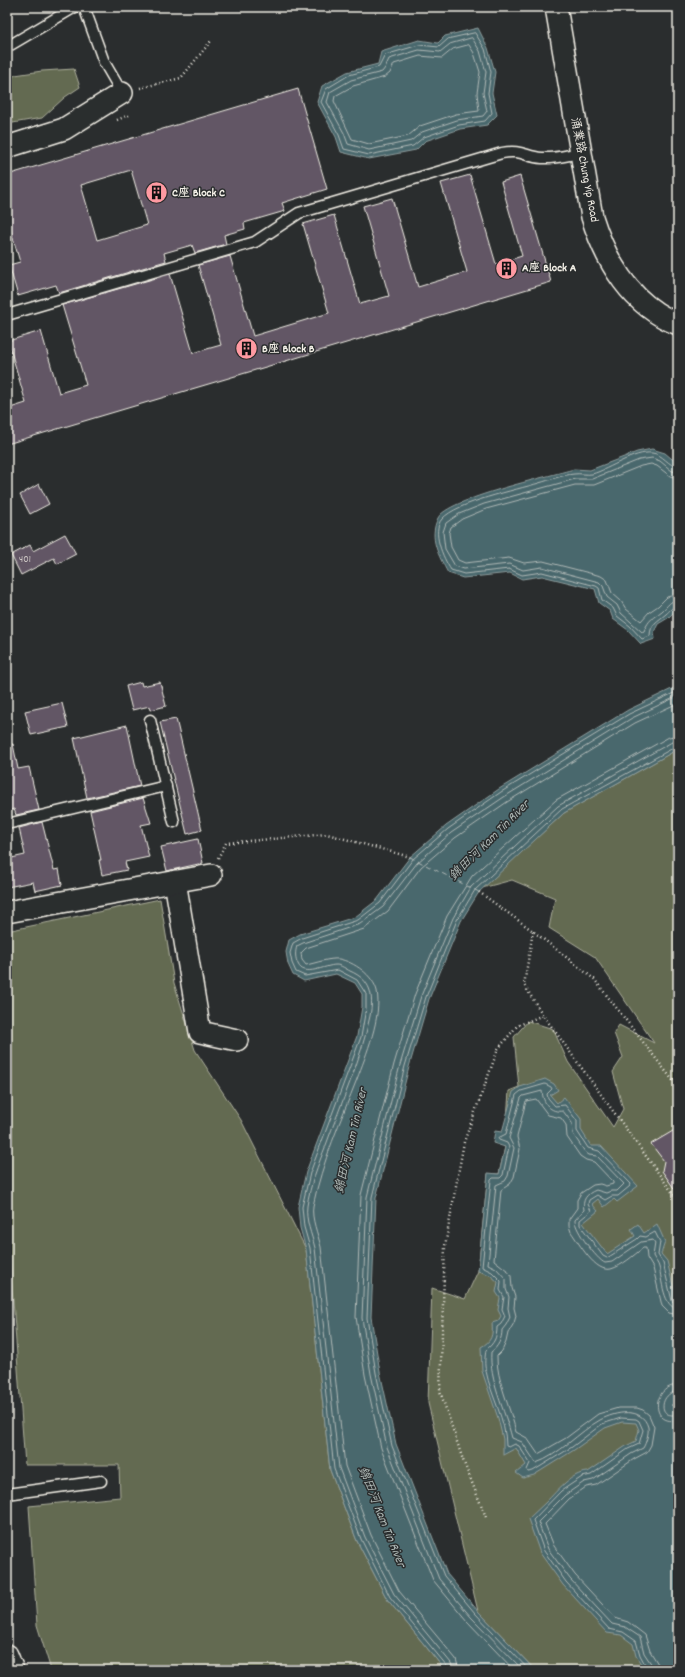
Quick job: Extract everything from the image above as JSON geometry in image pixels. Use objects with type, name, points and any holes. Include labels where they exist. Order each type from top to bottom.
[{"type":"street","name":"涌業路 Chung Yip Road","points":[[556,7],[592,217],[599,239],[618,274],[645,304],[678,324]]},
{"type":"street","points":[[7,147],[64,129],[122,93]]},
{"type":"street","points":[[7,912],[211,875]]},
{"type":"street","points":[[175,881],[200,1032],[237,1040]]},
{"type":"street","points":[[7,1655],[13,1670]]},
{"type":"lane","points":[[7,47],[75,7]]},
{"type":"lane","points":[[84,7],[104,62],[122,93]]},
{"type":"lane","points":[[7,315],[255,242],[299,213],[502,153],[511,151],[520,152],[544,158],[580,152]]},
{"type":"lane","points":[[150,720],[174,822]]},
{"type":"lane","points":[[7,824],[166,786]]},
{"type":"lane","points":[[7,1494],[101,1481]]},
{"type":"path","points":[[122,93],[181,78],[211,41]]},
{"type":"path","points":[[211,875],[226,843],[327,834],[410,857]]},
{"type":"path","points":[[479,892],[533,930],[594,979],[678,1087]]},
{"type":"path","points":[[533,930],[524,985],[543,1015],[678,1200]]},
{"type":"path","points":[[486,1518],[464,1463],[440,1390],[445,1246],[464,1142],[498,1049],[517,1026],[543,1015]]},
{"type":"green space","points":[[74,69],[80,87],[65,97],[42,118],[7,124],[7,84],[15,75],[42,71]]},
{"type":"green space","points":[[678,749],[678,1670],[535,1670],[478,1611],[428,1403],[432,1288],[465,1299],[478,1271],[488,1174],[499,1174],[505,1147],[509,1091],[519,1087],[514,1037],[528,1021],[553,1029],[568,1062],[613,1127],[623,1109],[613,1072],[623,1057],[614,1033],[619,1025],[654,1043],[595,957],[549,928],[555,898],[512,880],[482,888],[564,813]]},
{"type":"green space","points":[[160,899],[174,983],[195,1050],[241,1120],[306,1249],[330,1470],[357,1541],[387,1599],[445,1670],[51,1670],[37,1625],[29,1506],[120,1497],[119,1465],[25,1465],[7,1218],[7,931]]},
{"type":"water","points":[[478,28],[488,48],[495,72],[492,93],[497,115],[487,125],[460,129],[425,141],[416,150],[369,159],[341,152],[336,137],[317,102],[322,86],[347,72],[378,64],[381,52],[419,40],[438,43],[445,36]]},
{"type":"water","points":[[652,449],[665,453],[678,464],[678,608],[668,618],[658,624],[654,632],[655,639],[641,644],[628,630],[613,619],[610,611],[599,603],[595,589],[542,576],[522,579],[510,573],[463,578],[448,573],[438,553],[434,540],[435,525],[438,518],[445,511],[460,503],[500,489],[574,469],[590,470],[637,452]]},
{"type":"water","name":"錦田河 Kam Tin River","points":[[678,686],[678,749],[564,813],[479,892],[461,921],[429,999],[409,1067],[376,1198],[371,1317],[380,1372],[396,1444],[447,1574],[478,1611],[535,1670],[445,1670],[387,1599],[357,1541],[330,1470],[306,1249],[300,1228],[298,1207],[306,1172],[357,1036],[362,1007],[362,994],[355,983],[336,974],[304,981],[293,975],[288,964],[286,952],[289,940],[300,934],[355,917],[377,900],[410,857],[446,826],[499,789],[628,710]]},
{"type":"water","points":[[545,1079],[554,1084],[558,1090],[550,1095],[557,1103],[564,1097],[581,1119],[581,1130],[591,1146],[601,1146],[638,1186],[617,1202],[614,1199],[604,1207],[598,1199],[592,1204],[598,1211],[583,1223],[607,1254],[635,1236],[631,1229],[638,1224],[644,1233],[657,1224],[665,1242],[661,1254],[667,1261],[678,1306],[678,1396],[675,1403],[671,1405],[678,1404],[678,1670],[645,1670],[636,1656],[633,1644],[621,1635],[607,1633],[563,1585],[540,1553],[528,1519],[570,1479],[576,1475],[588,1472],[626,1446],[636,1441],[639,1430],[636,1423],[622,1422],[605,1428],[574,1450],[534,1475],[523,1478],[516,1473],[526,1465],[516,1448],[503,1455],[503,1439],[498,1418],[482,1371],[481,1347],[490,1340],[492,1323],[498,1321],[501,1316],[498,1310],[500,1298],[496,1292],[498,1282],[490,1275],[478,1271],[488,1173],[499,1174],[505,1147],[493,1143],[495,1131],[502,1132],[513,1092],[520,1087]]},
{"type":"building","name":"C座 Block C","points":[[298,89],[327,189],[282,203],[285,211],[244,223],[245,229],[224,235],[226,244],[195,253],[192,245],[164,253],[166,261],[59,293],[56,285],[18,296],[9,265],[20,262],[7,218],[7,175]],"holes":[[[131,170],[147,225],[97,240],[81,185]]]},
{"type":"building","points":[[470,175],[496,264],[522,256],[501,182],[520,176],[551,282],[7,444],[7,409],[26,403],[8,341],[41,331],[59,393],[86,385],[62,305],[170,274],[193,353],[221,345],[198,265],[230,256],[253,336],[329,313],[303,224],[334,215],[360,304],[389,296],[363,206],[392,198],[418,287],[467,272],[441,183]]},
{"type":"building","points":[[39,484],[49,504],[30,514],[20,495]]},
{"type":"building","points":[[65,534],[76,554],[57,564],[54,558],[21,575],[11,555],[30,545],[33,551]]},
{"type":"building","points":[[141,682],[142,686],[160,682],[166,706],[151,710],[150,706],[132,710],[126,686]]},
{"type":"building","points":[[62,703],[68,727],[31,735],[25,711]]},
{"type":"building","points":[[176,719],[202,830],[187,834],[160,722]]},
{"type":"building","points":[[127,725],[140,786],[87,798],[74,738]]},
{"type":"building","points":[[13,744],[18,769],[29,767],[39,810],[16,815],[14,809],[7,811],[7,745]]},
{"type":"building","points":[[143,798],[151,823],[141,825],[149,857],[125,862],[127,870],[102,875],[99,860],[101,860],[90,811]]},
{"type":"building","points":[[42,822],[54,870],[59,869],[62,885],[35,891],[33,882],[7,887],[7,859],[25,855],[19,828]]},
{"type":"building","points":[[198,839],[203,863],[167,871],[161,847]]},
{"type":"building","points":[[678,1128],[678,1194],[662,1171],[664,1161],[651,1144]]},
{"type":"ferry route","points":[[410,857],[479,892]]},
{"type":"place","name":"C座 Block C","points":[[156,193]]},
{"type":"place","name":"A座 Block A","points":[[506,268]]},
{"type":"place","name":"B座 Block B","points":[[247,349]]}]
